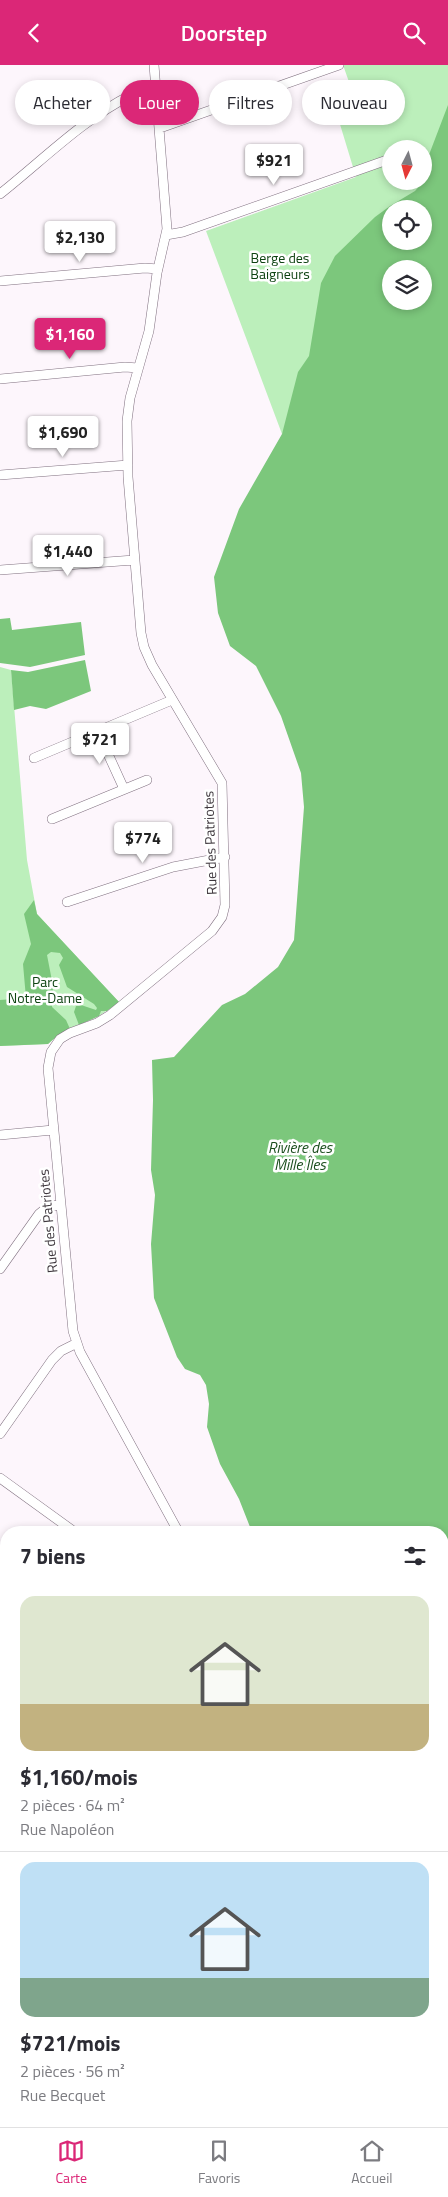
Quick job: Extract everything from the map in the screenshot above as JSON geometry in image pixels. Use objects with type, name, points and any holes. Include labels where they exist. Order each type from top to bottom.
[{"type":"street","name":"Rue des Patriotes","points":[[154,65],[155,80]]},
{"type":"street","points":[[160,127],[339,65]]},
{"type":"street","points":[[0,194],[90,118],[120,100]]},
{"type":"street","name":"Rue des Patriotes","points":[[160,127],[167,218],[166,235],[158,269],[149,331],[127,415],[134,561],[143,644],[149,659],[172,700],[221,782],[225,857],[225,905],[222,917],[212,931],[110,1015],[98,1023],[70,1033],[56,1043],[48,1064],[71,1320],[77,1343],[175,1526]]},
{"type":"street","points":[[166,235],[184,232],[382,162]]},
{"type":"street","points":[[0,281],[145,268],[158,269]]},
{"type":"street","points":[[0,379],[124,367],[138,368]]},
{"type":"street","points":[[0,475],[128,465]]},
{"type":"street","points":[[0,570],[134,561]]},
{"type":"street","points":[[34,758],[172,700]]},
{"type":"street","points":[[98,732],[124,789]]},
{"type":"street","points":[[52,819],[147,780]]},
{"type":"street","points":[[67,902],[173,867],[225,857]]},
{"type":"street","points":[[0,1135],[53,1131]]},
{"type":"street","points":[[0,1269],[39,1214],[49,1206],[60,1205]]},
{"type":"street","points":[[0,1434],[56,1355],[77,1343]]},
{"type":"street","points":[[0,1478],[66,1526]]},
{"type":"green space","name":"Berge des Baigneurs","points":[[343,65],[448,65],[448,172],[432,182],[432,140],[382,140],[382,190],[420,190],[405,200],[382,200],[382,229],[313,383],[282,434],[206,231],[356,177],[340,125],[405,125],[405,80],[348,80]]},
{"type":"green space","name":"Parc Notre-Dame","points":[[0,667],[11,670],[27,860],[37,914],[119,1002],[99,1016],[62,1032],[48,1044],[0,1046]]},
{"type":"shaded area","name":"Rivière des Mille Îles","points":[[448,105],[448,1526],[250,1526],[239,1499],[220,1464],[207,1427],[209,1404],[206,1385],[200,1375],[185,1369],[177,1357],[154,1298],[151,1244],[155,1195],[151,1170],[152,1060],[174,1057],[222,1005],[245,994],[278,967],[294,940],[304,807],[301,773],[281,716],[256,666],[230,646],[218,613],[214,577],[239,509],[282,434],[298,372],[309,356],[321,283],[335,256],[382,212],[382,250],[432,250],[432,200],[400,200],[415,191],[432,190],[432,147]]},
{"type":"shaded area","points":[[10,618],[12,630],[81,622],[85,655],[30,667],[0,663],[0,619]]},
{"type":"shaded area","points":[[85,660],[91,691],[46,709],[30,706],[14,710],[11,670],[28,672]]},
{"type":"shaded area","points":[[34,900],[37,914],[119,1002],[107,1011],[101,1011],[99,1016],[79,1025],[74,1012],[76,1006],[81,1005],[96,1010],[97,1008],[94,1004],[67,987],[59,965],[63,958],[60,953],[51,952],[47,955],[53,986],[52,1007],[66,1020],[70,1029],[57,1036],[48,1044],[0,1046],[0,1000],[26,998],[23,964],[31,944],[24,914]]}]
